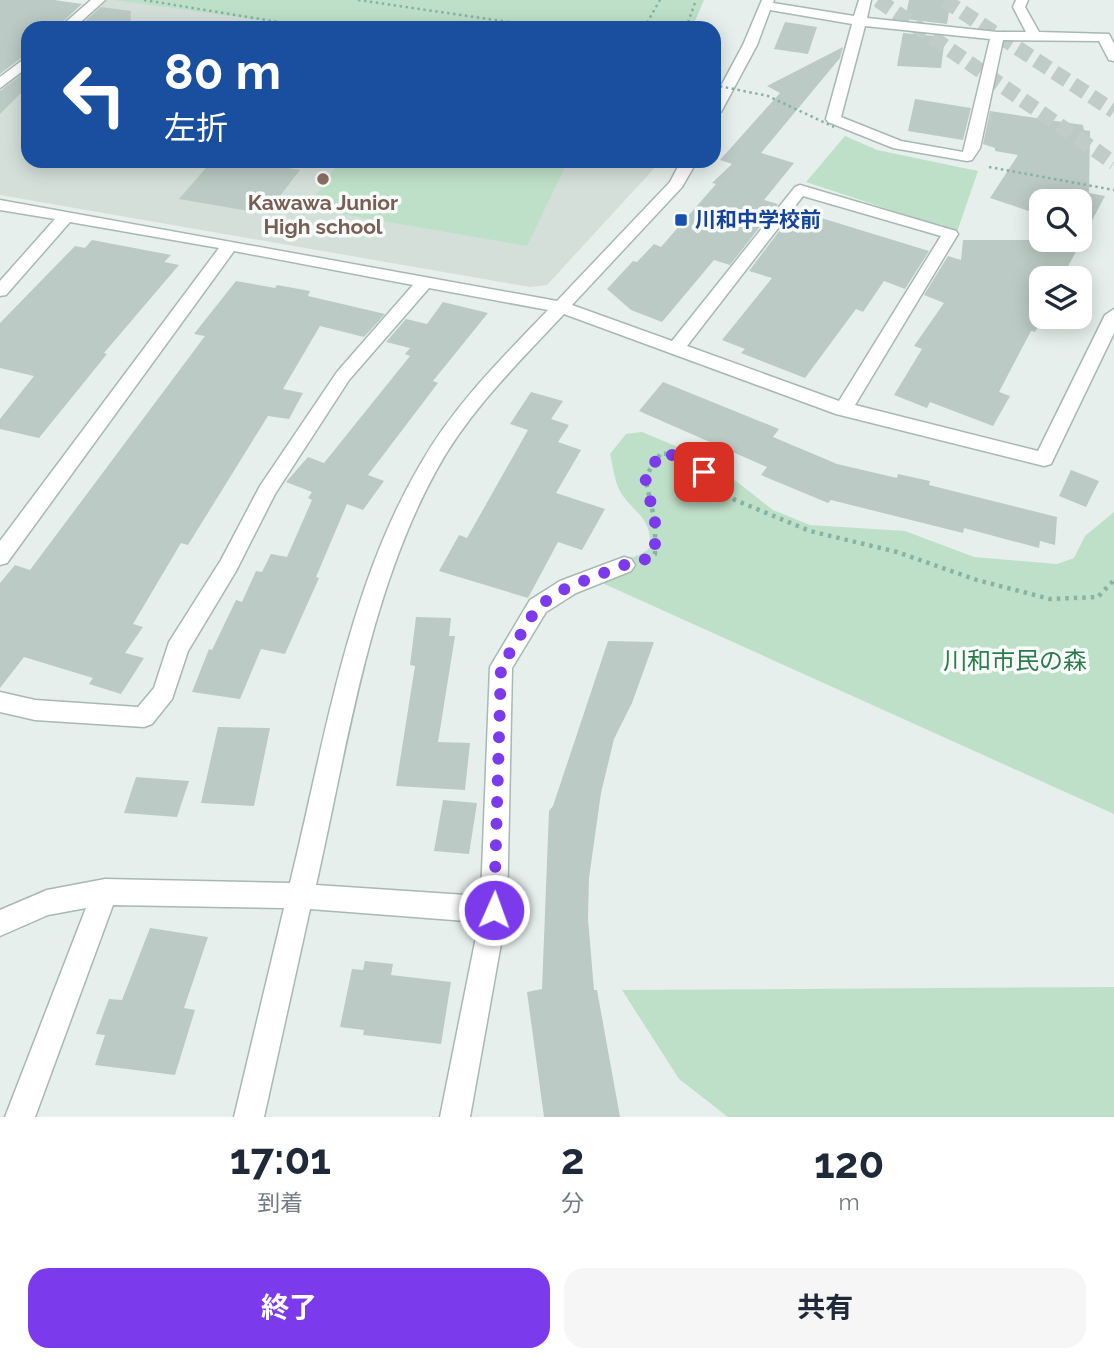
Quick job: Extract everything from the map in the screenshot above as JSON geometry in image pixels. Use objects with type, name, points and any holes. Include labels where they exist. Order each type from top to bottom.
[{"type":"street","points":[[74,21],[99,0]]},
{"type":"street","points":[[865,0],[833,119],[898,145],[967,158],[973,148],[997,36]]},
{"type":"street","points":[[1022,0],[1019,8],[1035,37]]},
{"type":"street","points":[[721,99],[750,45],[766,3],[858,21],[997,36],[1104,37],[1114,57]]},
{"type":"street","points":[[0,84],[21,66]]},
{"type":"street","points":[[249,1117],[298,897],[363,627],[395,537],[428,467],[485,387],[677,184],[685,168]]},
{"type":"street","points":[[674,350],[800,190],[950,234],[843,409]]},
{"type":"street","points":[[0,205],[561,307],[843,409],[1044,458],[1109,339],[1114,314]]},
{"type":"street","points":[[0,291],[66,217]]},
{"type":"street","points":[[0,556],[230,245]]},
{"type":"street","points":[[0,702],[35,710],[144,716],[164,692],[177,649],[229,565],[267,491],[343,376],[425,282]]},
{"type":"street","points":[[455,1117],[494,910],[501,667],[538,606],[568,587],[624,565]]},
{"type":"street","points":[[20,1117],[105,892]]},
{"type":"street","points":[[0,923],[47,903],[105,892],[298,897],[494,910]]},
{"type":"path","points":[[144,0],[272,21]]},
{"type":"path","points":[[358,0],[502,21]]},
{"type":"path","points":[[648,21],[660,0]]},
{"type":"path","points":[[688,21],[696,0]]},
{"type":"path","points":[[721,86],[768,96],[834,127]]},
{"type":"path","points":[[624,565],[638,563],[655,554],[655,522],[645,477],[661,453],[688,458],[735,500],[810,531],[897,552],[977,580],[1050,598],[1098,597],[1114,580]]},
{"type":"shaded area","points":[[102,0],[123,0],[304,21],[78,21]]},
{"type":"shaded area","name":"Kawawa Junior High school","points":[[21,72],[21,168],[655,168],[547,285],[530,287],[0,195],[0,91]]},
{"type":"green space","points":[[114,0],[704,0],[695,21],[265,21]]},
{"type":"green space","points":[[845,136],[877,150],[978,171],[957,232],[806,182]]},
{"type":"green space","points":[[335,168],[565,168],[527,246],[307,208]]},
{"type":"green space","name":"川和市民の森","points":[[642,432],[709,460],[773,510],[810,525],[905,531],[974,557],[1057,564],[1074,558],[1085,536],[1114,512],[1114,814],[591,578],[604,567],[650,548],[646,524],[620,492],[610,454],[626,434]]},
{"type":"green space","points":[[1114,987],[1114,1117],[728,1117],[679,1079],[622,990]]},
{"type":"building","points":[[0,0],[54,0],[82,4],[64,21],[21,21],[21,58],[0,74]]},
{"type":"building","points":[[909,0],[951,0],[947,24],[905,19]]},
{"type":"building","points":[[101,7],[131,11],[130,21],[86,21]]},
{"type":"building","points":[[785,22],[817,27],[808,54],[774,49]]},
{"type":"building","points":[[903,33],[945,37],[941,68],[897,66]]},
{"type":"building","points":[[843,47],[840,58],[761,153],[794,163],[764,200],[778,204],[730,265],[714,260],[662,322],[631,310],[607,289],[633,261],[637,262],[654,244],[661,247],[716,184],[712,183],[732,164],[721,159],[780,93],[767,86]]},
{"type":"building","points":[[21,75],[21,93],[0,114],[0,91]]},
{"type":"building","points":[[915,99],[971,108],[963,140],[908,131]]},
{"type":"building","points":[[990,111],[1083,125],[1084,130],[1090,131],[1089,189],[1029,189],[1029,211],[990,198],[1018,155],[995,151],[995,148],[983,144]]},
{"type":"building","points":[[206,168],[300,170],[266,214],[179,199]]},
{"type":"building","points":[[1092,194],[1105,196],[1092,221]]},
{"type":"building","points":[[795,210],[929,251],[905,289],[884,281],[863,312],[856,309],[805,378],[741,353],[745,349],[722,340],[772,278],[749,271]]},
{"type":"building","points":[[92,240],[171,255],[164,262],[179,265],[104,353],[107,354],[39,438],[0,429],[0,419],[34,376],[0,368],[0,323],[75,246],[85,248]]},
{"type":"building","points":[[963,240],[1029,240],[1029,252],[1076,252],[1068,266],[1029,266],[1029,329],[1037,329],[1035,332],[1031,331],[999,392],[1010,396],[993,426],[930,402],[927,408],[894,395],[922,349],[914,346],[944,303],[924,295],[948,256],[961,260]]},
{"type":"building","points":[[236,281],[310,291],[308,296],[385,314],[364,337],[320,326],[283,389],[303,393],[289,419],[268,416],[188,545],[181,543],[133,624],[143,627],[125,653],[144,658],[121,694],[89,684],[93,678],[24,657],[0,688],[0,583],[15,565],[30,570],[205,336],[194,334]]},
{"type":"building","points":[[443,302],[488,313],[433,381],[438,383],[368,475],[384,481],[363,510],[347,504],[316,577],[319,578],[285,654],[261,649],[240,699],[192,692],[209,649],[212,650],[236,600],[242,602],[256,571],[262,572],[271,554],[287,557],[312,500],[308,498],[312,492],[286,482],[308,457],[324,463],[410,356],[405,354],[410,348],[386,342],[406,319],[427,324]]},
{"type":"building","points":[[663,382],[779,429],[773,437],[837,464],[897,478],[898,474],[930,481],[929,485],[1057,517],[1055,545],[1040,541],[1039,548],[964,528],[963,533],[831,500],[828,503],[761,475],[767,467],[639,411]]},
{"type":"building","points":[[531,392],[563,401],[551,419],[569,425],[558,442],[581,450],[556,493],[605,509],[582,550],[558,542],[528,598],[439,571],[459,535],[467,538],[528,430],[510,424]]},
{"type":"building","points":[[1071,470],[1099,481],[1086,507],[1059,496]]},
{"type":"building","points":[[416,617],[451,618],[449,636],[455,636],[438,742],[470,743],[465,790],[396,786],[415,666],[410,665]]},
{"type":"building","points":[[608,641],[654,642],[632,703],[614,739],[601,793],[589,878],[588,919],[594,990],[597,990],[620,1117],[544,1117],[527,992],[542,989],[549,811],[553,806]]},
{"type":"building","points":[[218,727],[270,728],[254,806],[201,803]]},
{"type":"building","points":[[136,777],[189,781],[177,817],[124,813]]},
{"type":"building","points":[[443,800],[477,803],[469,854],[434,851]]},
{"type":"building","points":[[150,928],[208,937],[184,1008],[195,1010],[175,1075],[95,1065],[105,1035],[96,1034],[109,999],[122,1000]]},
{"type":"building","points":[[365,961],[393,964],[391,975],[451,982],[441,1044],[363,1035],[364,1030],[340,1027],[352,969],[363,970]]},
{"type":"tunnel","points":[[878,0],[1114,163]]},
{"type":"tunnel","points":[[944,0],[1114,111]]},
{"type":"place","name":"Kawawa Junior High school","points":[[323,179]]},
{"type":"place","name":"川和中学校前","points":[[681,220]]},
{"type":"route","points":[[494,910],[501,667],[538,606],[568,587],[624,565],[638,563],[655,554],[655,522],[645,477],[661,453],[688,458],[704,472]]}]
